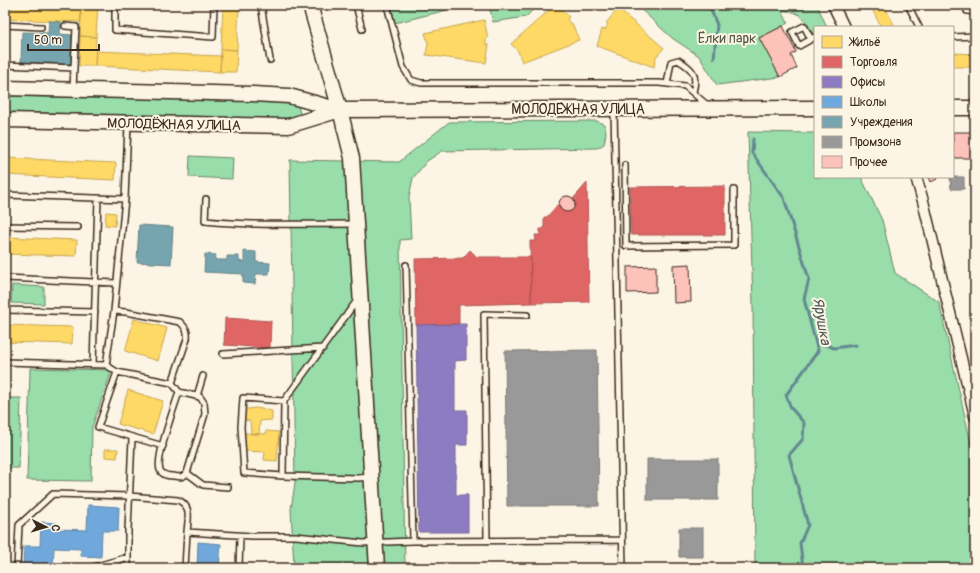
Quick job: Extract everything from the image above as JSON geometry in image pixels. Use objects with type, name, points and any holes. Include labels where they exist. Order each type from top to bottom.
[{"type":"main road","points":[[310,5],[352,158],[377,568]]},
{"type":"main road","name":"МОЛОДЁЖНАЯ УЛИЦА","points":[[5,88],[289,96],[340,110],[814,108]]},
{"type":"main road","points":[[954,108],[975,108]]},
{"type":"main road","name":"МОЛОДЁЖНАЯ УЛИЦА","points":[[5,120],[288,126],[340,110]]},
{"type":"street","points":[[833,5],[840,26]]},
{"type":"street","points":[[916,178],[924,201],[975,416]]},
{"type":"lane","points":[[115,5],[115,30],[213,37],[214,5]]},
{"type":"lane","points":[[261,5],[270,60]]},
{"type":"lane","points":[[356,5],[362,29]]},
{"type":"lane","points":[[387,5],[403,67],[413,81],[421,83],[667,84],[685,86],[710,109]]},
{"type":"lane","points":[[908,5],[918,26]]},
{"type":"lane","points":[[967,12],[975,12]]},
{"type":"lane","points":[[5,25],[41,28]]},
{"type":"lane","points":[[65,26],[76,27],[73,89]]},
{"type":"lane","points":[[954,37],[975,36]]},
{"type":"lane","points":[[667,84],[671,62],[678,60],[688,66],[694,74],[696,81],[692,92]]},
{"type":"lane","points":[[5,65],[74,68]]},
{"type":"lane","points":[[614,109],[623,568]]},
{"type":"lane","points":[[106,366],[114,311],[125,199],[128,123]]},
{"type":"lane","points":[[625,165],[626,246],[734,245],[734,190]]},
{"type":"lane","points":[[5,195],[125,199]]},
{"type":"lane","points":[[93,365],[98,198]]},
{"type":"lane","points":[[206,199],[205,221],[233,224],[291,226],[356,224]]},
{"type":"lane","points":[[5,226],[78,227]]},
{"type":"lane","points":[[406,265],[412,541]]},
{"type":"lane","points":[[5,278],[116,283]]},
{"type":"lane","points":[[283,476],[284,401],[360,295]]},
{"type":"lane","points":[[5,310],[95,312]]},
{"type":"lane","points":[[114,311],[180,322],[185,327],[188,332],[187,339],[172,383]]},
{"type":"lane","points":[[487,541],[484,314],[527,315]]},
{"type":"lane","points":[[223,354],[323,348]]},
{"type":"lane","points":[[5,362],[106,366],[117,372],[172,383],[179,392],[200,397],[204,403],[204,414],[187,472],[184,476],[179,477],[165,475],[162,473],[160,470],[159,461],[179,392]]},
{"type":"lane","points":[[117,372],[98,427],[163,446]]},
{"type":"lane","points":[[197,396],[203,376]]},
{"type":"lane","points":[[284,401],[243,398],[241,427],[244,473],[283,476],[371,477]]},
{"type":"lane","points":[[128,568],[129,496],[132,438]]},
{"type":"lane","points":[[187,472],[203,485],[228,487]]},
{"type":"lane","points":[[16,568],[19,525],[53,494],[129,496],[178,500],[184,503],[188,509],[185,568]]},
{"type":"lane","points":[[187,532],[240,536],[296,536],[376,544],[412,541],[622,540]]},
{"type":"lane","points":[[239,568],[240,536]]},
{"type":"lane","points":[[90,568],[128,556]]},
{"type":"green space","points":[[391,5],[467,5],[395,23]]},
{"type":"green space","points":[[489,5],[537,5],[526,17],[493,22]]},
{"type":"green space","name":"Ёлки парк","points":[[636,5],[817,5],[827,26],[814,26],[814,36],[803,18],[789,11],[782,11],[788,23],[760,38],[780,77],[717,85],[699,56],[672,38]]},
{"type":"green space","points":[[5,96],[297,102],[300,113],[296,119],[5,112]]},
{"type":"green space","points":[[597,121],[605,125],[606,133],[604,144],[597,148],[442,151],[427,161],[413,178],[409,197],[411,239],[400,240],[405,568],[294,568],[291,509],[295,483],[290,160],[399,162],[449,122]]},
{"type":"green space","points":[[748,132],[814,133],[814,178],[861,178],[882,220],[895,273],[939,302],[975,461],[975,568],[755,568],[753,305]]},
{"type":"green space","points":[[190,156],[233,158],[232,179],[189,177]]},
{"type":"green space","points":[[12,285],[44,287],[44,304],[11,303]]},
{"type":"green space","points":[[30,368],[112,370],[92,427],[91,481],[27,480]]},
{"type":"green space","points":[[5,398],[21,398],[19,468],[5,468]]},
{"type":"building: Жильё","points":[[5,5],[81,5],[81,22],[5,19]]},
{"type":"building: Жильё","points":[[81,5],[98,6],[96,37],[80,36]]},
{"type":"building: Жильё","points":[[223,5],[239,5],[237,50],[221,49]]},
{"type":"building: Жильё","points":[[555,5],[558,5],[569,17],[567,19],[570,24],[572,23],[579,40],[522,62],[518,51],[511,44]]},
{"type":"building: Жильё","points":[[870,5],[884,5],[894,26],[880,26]]},
{"type":"building: Жильё","points":[[618,9],[664,48],[656,57],[654,67],[597,46],[602,29],[605,30],[608,24],[606,23]]},
{"type":"building: Жильё","points":[[484,20],[488,38],[486,38],[486,45],[489,45],[486,63],[426,55],[428,43],[425,33]]},
{"type":"building: Жильё","points":[[80,36],[96,37],[95,66],[79,66]]},
{"type":"building: Жильё","points":[[221,49],[237,50],[236,72],[220,72]]},
{"type":"building: Жильё","points":[[96,51],[221,56],[220,72],[95,66]]},
{"type":"building: Жильё","points":[[954,53],[975,54],[975,67],[954,67]]},
{"type":"building: Жильё","points":[[5,158],[116,163],[115,180],[5,175]]},
{"type":"building: Жильё","points":[[106,212],[116,213],[115,226],[105,225]]},
{"type":"building: Жильё","points":[[5,237],[77,240],[76,256],[5,254]]},
{"type":"building: Жильё","points":[[134,319],[167,328],[158,361],[125,351]]},
{"type":"building: Жильё","points":[[5,325],[73,327],[72,344],[5,342]]},
{"type":"building: Жильё","points":[[128,390],[163,401],[153,434],[118,424]]},
{"type":"building: Жильё","points":[[256,408],[272,411],[272,420],[260,421],[259,434],[251,434],[250,421],[239,419],[240,410]]},
{"type":"building: Жильё","points":[[266,431],[279,432],[277,461],[264,460],[265,452],[243,451],[244,433],[266,434]]},
{"type":"building: Жильё","points":[[105,449],[118,449],[117,458],[105,457]]},
{"type":"building: Торговля","points":[[587,183],[589,302],[531,303],[530,241],[536,241],[535,235],[540,235],[540,229],[544,229],[544,217],[547,217],[562,199],[569,196],[573,199]]},
{"type":"building: Торговля","points":[[725,186],[725,235],[631,235],[630,187]]},
{"type":"building: Торговля","points":[[470,250],[477,257],[531,257],[531,303],[459,305],[459,324],[416,325],[415,259],[463,258]]},
{"type":"building: Торговля","points":[[225,318],[271,321],[270,348],[224,345]]},
{"type":"building: Офисы","points":[[466,324],[466,360],[455,361],[455,410],[467,410],[467,445],[456,445],[456,495],[468,495],[468,532],[419,532],[416,325]]},
{"type":"building: Школы","points":[[88,505],[119,507],[118,531],[102,531],[101,557],[81,556],[81,549],[54,548],[53,568],[23,568],[24,546],[40,546],[41,522],[56,523],[56,529],[87,530]]},
{"type":"building: Школы","points":[[198,542],[221,544],[219,568],[197,568]]},
{"type":"building: Учреждения","points":[[49,21],[61,22],[60,34],[72,35],[71,64],[21,62],[22,32],[48,33]]},
{"type":"building: Учреждения","points":[[139,225],[173,227],[171,264],[137,262]]},
{"type":"building: Учреждения","points":[[244,251],[256,252],[256,262],[270,263],[269,274],[256,274],[255,284],[243,283],[243,274],[204,272],[205,254],[216,255],[215,260],[227,260],[227,256],[239,256],[239,261],[244,262]]},
{"type":"building: Промзона","points":[[964,177],[964,189],[951,189],[950,178]]},
{"type":"building: Промзона","points":[[597,350],[599,506],[507,506],[505,351]]},
{"type":"building: Промзона","points":[[647,459],[718,459],[718,500],[647,500]]},
{"type":"building: Промзона","points":[[679,528],[703,528],[703,557],[679,557]]},
{"type":"building: Прочее","points":[[783,26],[796,52],[791,55],[797,68],[780,77],[759,38]]},
{"type":"building: Прочее","points":[[954,132],[975,132],[975,158],[954,158]]},
{"type":"building: Прочее","points":[[929,178],[936,178],[937,179],[931,182]]},
{"type":"building: Прочее","points":[[567,196],[573,198],[575,204],[573,210],[567,212],[561,210],[559,204],[561,198]]},
{"type":"building: Прочее","points":[[690,264],[691,302],[674,303],[673,265]]},
{"type":"building: Прочее","points":[[656,266],[656,292],[627,293],[627,267]]},
{"type":"waterway","name":"Ярушка","points":[[709,5],[717,25],[714,58]]},
{"type":"waterway","name":"Ярушка","points":[[753,139],[752,153],[784,198],[809,279],[804,299],[818,351],[786,395],[791,408],[804,423],[803,439],[789,455],[808,525],[800,543],[803,568]]},
{"type":"waterway","points":[[815,340],[834,348],[856,345]]}]
